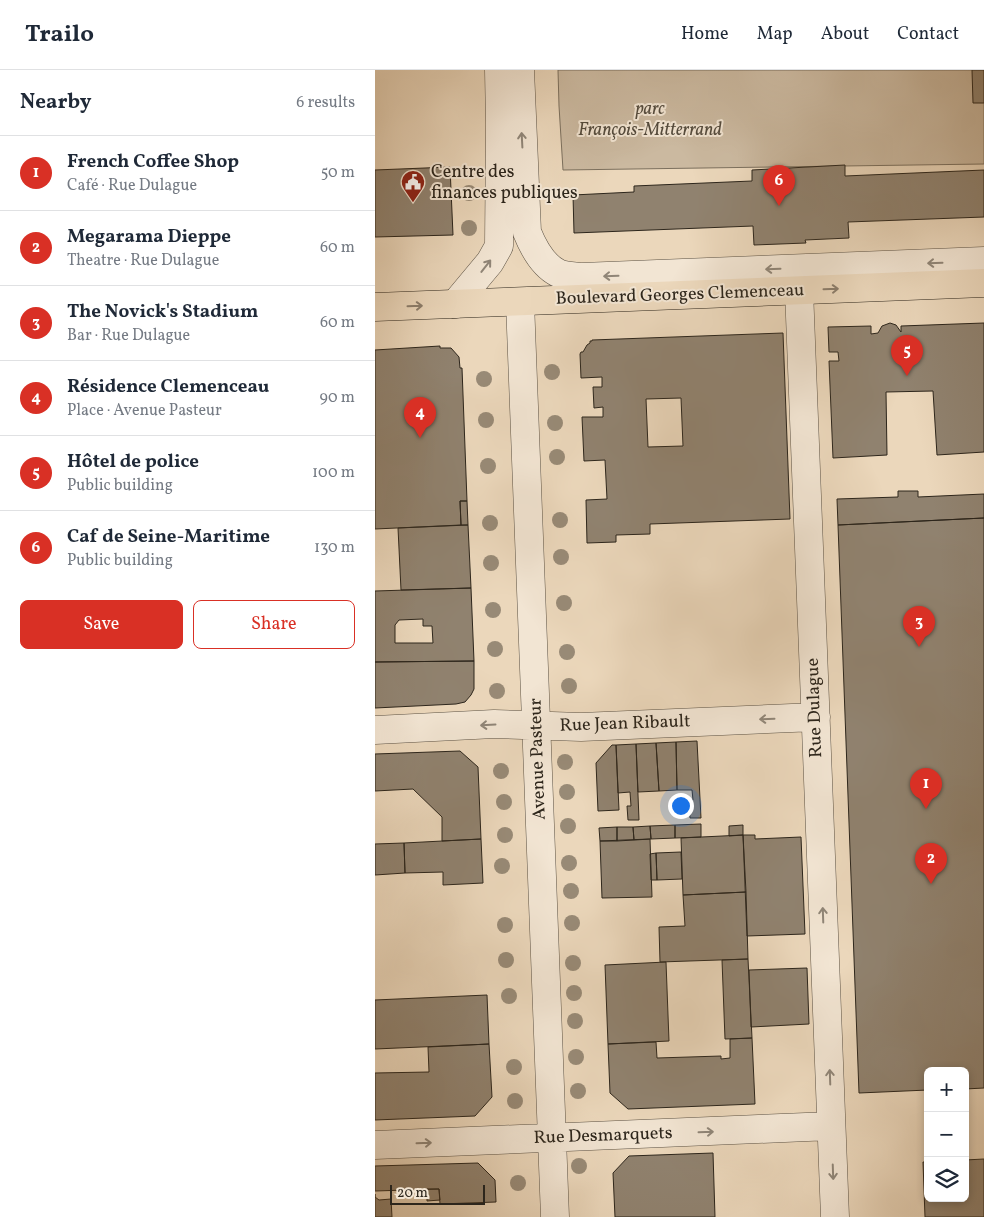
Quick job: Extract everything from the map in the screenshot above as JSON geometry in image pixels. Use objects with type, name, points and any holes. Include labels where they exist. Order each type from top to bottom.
[{"type":"main road","name":"Boulevard Georges Clemenceau","points":[[375,307],[984,283]]},
{"type":"street","points":[[455,304],[490,262],[499,246],[499,70]]},
{"type":"street","points":[[520,70],[527,232],[538,253],[548,266],[559,274],[581,277],[984,261]]},
{"type":"street","name":"Rue Dulague","points":[[799,290],[835,1217]]},
{"type":"street","name":"Avenue Pasteur","points":[[520,302],[555,1217]]},
{"type":"street","name":"Rue Jean Ribault","points":[[375,730],[494,724],[581,727],[815,716]]},
{"type":"street","name":"Rue Desmarquets","points":[[375,1145],[831,1126]]},
{"type":"green space","name":"parc François-Mitterrand","points":[[558,70],[984,70],[984,164],[563,170]]},
{"type":"building","points":[[972,70],[984,70],[984,103],[973,103]]},
{"type":"building","points":[[845,165],[845,176],[984,170],[984,217],[848,222],[849,238],[805,240],[806,243],[754,245],[753,226],[574,233],[573,195],[634,192],[634,186],[752,181],[752,170]]},
{"type":"building","name":"Centre des finances publiques","points":[[450,167],[453,235],[375,237],[375,170]]},
{"type":"building","points":[[890,323],[896,325],[901,332],[901,326],[984,323],[984,452],[937,455],[933,391],[886,392],[887,455],[833,458],[829,361],[839,361],[838,352],[829,352],[828,327],[871,326],[871,334],[878,333],[882,326]]},
{"type":"building","points":[[783,333],[790,519],[650,524],[650,534],[616,535],[616,542],[587,543],[586,500],[607,499],[605,460],[584,461],[582,417],[603,417],[603,407],[594,408],[593,387],[602,387],[602,377],[581,378],[580,354],[592,340]],"holes":[[[681,398],[683,446],[648,447],[646,399]]]},
{"type":"building","points":[[440,346],[440,348],[451,348],[459,357],[460,368],[462,368],[467,501],[460,501],[461,525],[375,529],[375,350]]},
{"type":"building","points":[[898,491],[918,491],[918,497],[984,494],[984,518],[838,525],[837,499],[898,497]]},
{"type":"building","points":[[460,501],[467,501],[468,525],[461,525]]},
{"type":"building","points":[[984,518],[984,1088],[969,1089],[969,1067],[924,1067],[924,1090],[859,1093],[838,525]]},
{"type":"building","points":[[468,525],[471,588],[401,590],[398,528]]},
{"type":"building","points":[[471,588],[474,661],[375,662],[375,591]],"holes":[[[423,619],[423,626],[432,626],[433,643],[395,643],[395,625],[399,620]]]},
{"type":"building","points":[[474,661],[474,689],[465,702],[375,708],[375,662]]},
{"type":"building","points":[[697,741],[701,818],[690,818],[689,800],[693,800],[692,790],[677,790],[676,742]]},
{"type":"building","points":[[676,742],[677,790],[659,791],[656,743]]},
{"type":"building","points":[[656,743],[659,791],[638,792],[636,744]]},
{"type":"building","points":[[636,744],[639,820],[628,820],[627,806],[631,806],[630,792],[618,793],[616,745]]},
{"type":"building","points":[[612,745],[616,745],[619,810],[598,811],[596,763]]},
{"type":"building","points":[[460,751],[478,767],[481,839],[442,841],[442,817],[413,789],[375,791],[375,754]]},
{"type":"building","points":[[701,824],[701,837],[675,838],[675,825]]},
{"type":"building","points":[[675,825],[675,838],[651,839],[650,826]]},
{"type":"building","points":[[743,825],[743,835],[729,836],[729,826]]},
{"type":"building","points":[[650,826],[651,839],[634,840],[633,827]]},
{"type":"building","points":[[617,827],[633,827],[634,840],[617,841]]},
{"type":"building","points":[[617,827],[617,841],[600,841],[599,828]]},
{"type":"building","points":[[743,835],[755,835],[755,839],[801,837],[805,934],[747,936]]},
{"type":"building","points":[[743,835],[746,892],[683,895],[681,838]]},
{"type":"building","points":[[481,839],[483,883],[443,885],[443,872],[405,873],[404,843]]},
{"type":"building","points":[[650,839],[652,897],[602,898],[600,841]]},
{"type":"building","points":[[404,843],[405,873],[375,875],[375,844]]},
{"type":"building","points":[[681,852],[682,879],[657,880],[656,853]]},
{"type":"building","points":[[656,853],[657,880],[651,880],[650,854]]},
{"type":"building","points":[[746,892],[748,959],[660,962],[659,927],[685,926],[683,895]]},
{"type":"building","points":[[748,959],[752,1038],[725,1039],[722,960]]},
{"type":"building","points":[[666,962],[669,1041],[608,1044],[605,965]]},
{"type":"building","points":[[807,968],[809,1024],[751,1027],[749,970]]},
{"type":"building","points":[[487,995],[489,1044],[375,1049],[375,1000]]},
{"type":"building","points":[[752,1038],[755,1104],[628,1109],[610,1093],[608,1044],[656,1042],[657,1058],[721,1056],[721,1059],[730,1058],[730,1039]]},
{"type":"building","points":[[489,1044],[492,1097],[475,1116],[375,1120],[375,1073],[429,1072],[428,1047]]},
{"type":"building","points":[[713,1153],[715,1217],[615,1217],[613,1173],[629,1156]]},
{"type":"building","points":[[984,1159],[984,1217],[925,1217],[924,1202],[969,1202],[969,1160]]},
{"type":"building","points":[[478,1163],[495,1180],[496,1202],[440,1204],[439,1189],[375,1191],[375,1166]]},
{"type":"building","points":[[427,1189],[439,1189],[440,1200],[427,1201]]},
{"type":"building","points":[[375,1197],[379,1200],[391,1199],[392,1217],[375,1217]]},
{"type":"place","name":"Centre des finances publiques","points":[[413,203]]},
{"type":"place","name":"Caf de Seine-Maritime","points":[[779,206]]},
{"type":"place","name":"Hôtel de police","points":[[907,376]]},
{"type":"place","name":"Résidence Clemenceau","points":[[420,438]]},
{"type":"place","name":"The Novick's Stadium","points":[[919,647]]},
{"type":"place","name":"French Coffee Shop","points":[[926,809]]},
{"type":"place","name":"Megarama Dieppe","points":[[931,884]]}]
